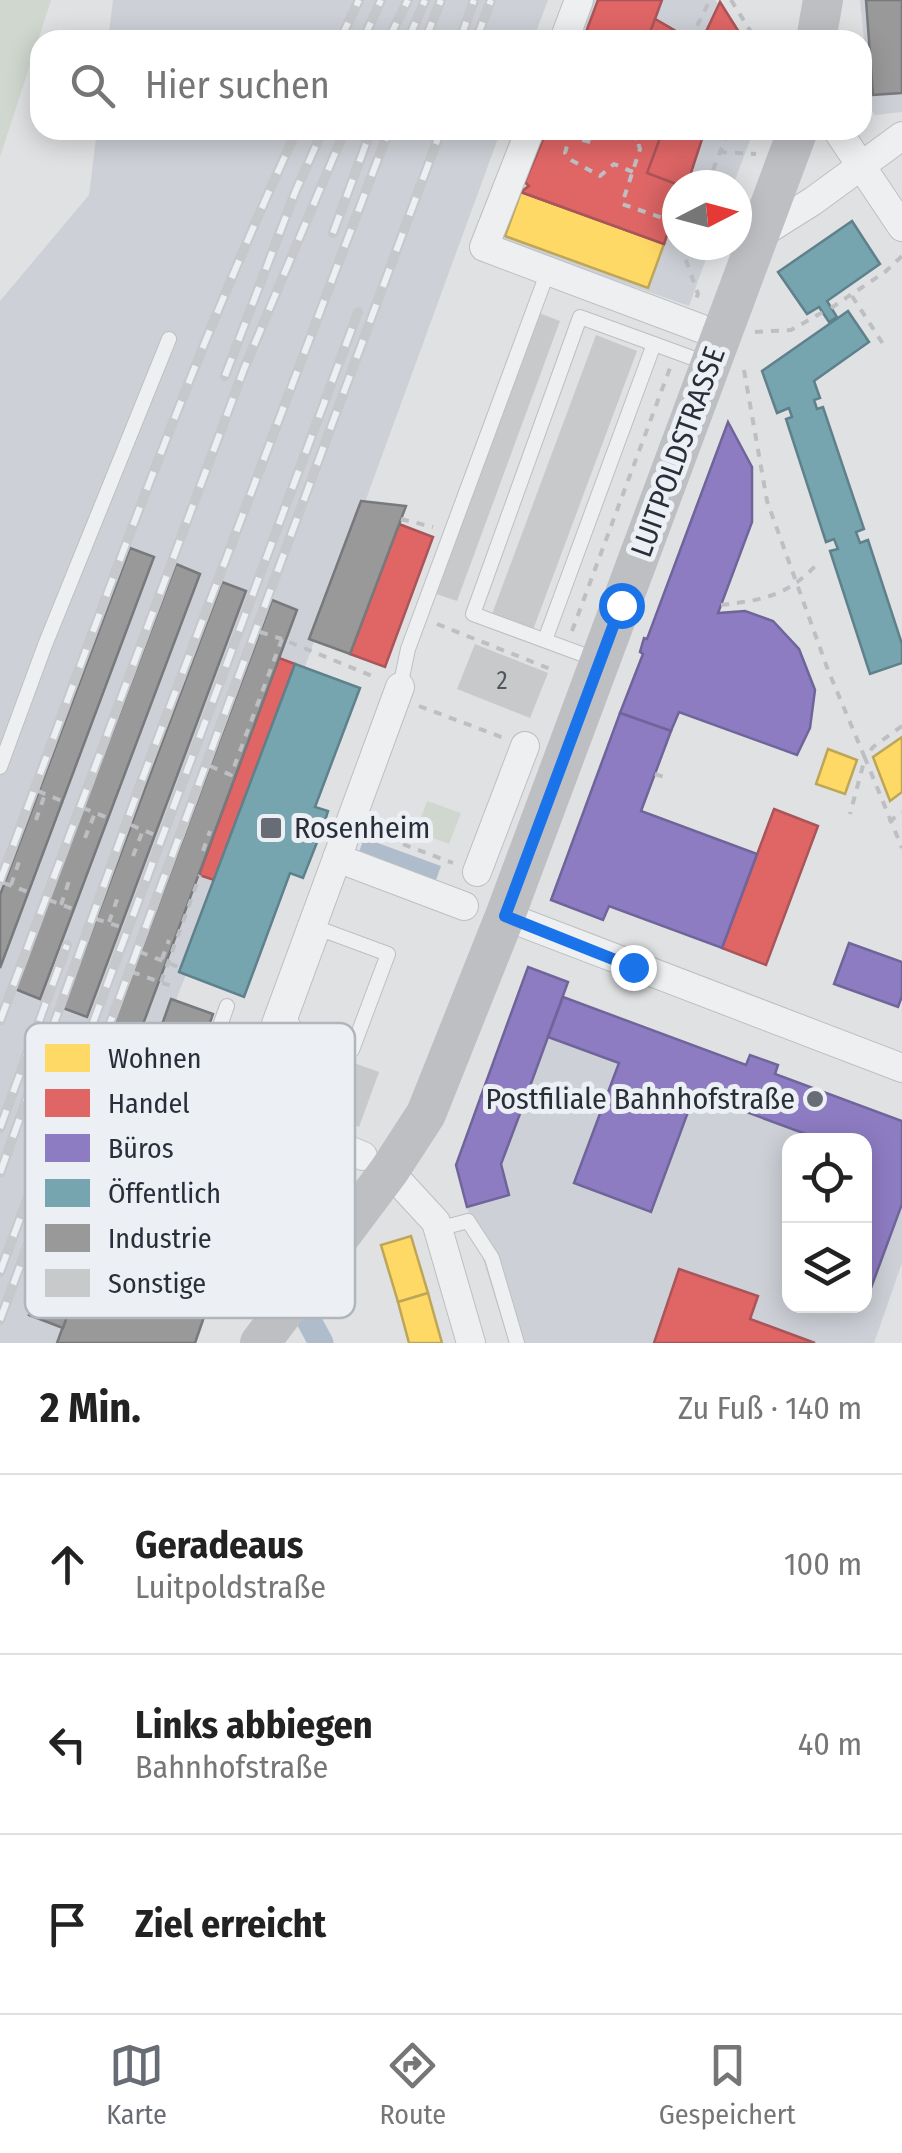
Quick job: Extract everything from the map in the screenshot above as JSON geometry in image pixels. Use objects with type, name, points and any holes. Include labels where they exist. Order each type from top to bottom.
[{"type":"main road","name":"LUITPOLDSTRASSE","points":[[355,1200],[376,1164],[426,1114],[484,911],[601,660],[794,140]]},
{"type":"street","points":[[568,30],[579,0]]},
{"type":"street","points":[[759,235],[813,202],[902,136]]},
{"type":"street","points":[[528,140],[519,179],[484,247],[719,334]]},
{"type":"street","points":[[844,140],[902,227]]},
{"type":"street","points":[[855,140],[861,164]]},
{"type":"street","points":[[282,1023],[392,688]]},
{"type":"street","points":[[477,872],[524,746]]},
{"type":"street","points":[[337,858],[902,1068]]},
{"type":"street","points":[[355,1155],[376,1164],[436,1222],[471,1343]]},
{"type":"lane","points":[[392,688],[548,271]]},
{"type":"lane","points":[[601,660],[473,614],[554,387],[580,317],[654,344],[719,334]]},
{"type":"lane","points":[[0,767],[66,591],[169,339]]},
{"type":"lane","points":[[545,640],[654,344]]},
{"type":"lane","points":[[282,1023],[324,930],[388,954],[355,1042]]},
{"type":"lane","points":[[221,1023],[227,1006]]},
{"type":"lane","points":[[438,1228],[468,1221],[492,1258],[518,1343]]},
{"type":"path","points":[[695,30],[710,0]]},
{"type":"path","points":[[731,0],[750,30]]},
{"type":"path","points":[[568,140],[565,152],[571,160],[600,176],[614,164],[633,172]]},
{"type":"path","points":[[637,140],[640,149],[622,204],[662,218]]},
{"type":"path","points":[[713,170],[725,140]]},
{"type":"path","points":[[831,308],[902,256]]},
{"type":"path","points":[[686,260],[719,334],[796,583],[902,848]]},
{"type":"path","points":[[852,296],[885,346]]},
{"type":"path","points":[[719,334],[792,330],[823,312]]},
{"type":"path","points":[[572,631],[670,368]]},
{"type":"path","points":[[401,518],[434,527]]},
{"type":"path","points":[[721,605],[768,599],[818,564]]},
{"type":"path","points":[[420,618],[553,670]]},
{"type":"path","points":[[260,632],[524,746]]},
{"type":"path","points":[[210,766],[231,775],[282,639]]},
{"type":"path","points":[[850,814],[865,758],[902,726]]},
{"type":"path","points":[[655,774],[664,778]]},
{"type":"path","points":[[38,791],[62,801]]},
{"type":"path","points":[[36,820],[45,794]]},
{"type":"path","points":[[83,808],[108,818]]},
{"type":"path","points":[[890,822],[902,812]]},
{"type":"path","points":[[85,838],[95,813]]},
{"type":"path","points":[[350,824],[477,872]]},
{"type":"path","points":[[130,825],[155,834]]},
{"type":"path","points":[[134,856],[143,830]]},
{"type":"path","points":[[203,851],[210,831]]},
{"type":"path","points":[[11,885],[20,860]]},
{"type":"path","points":[[165,961],[200,875]]},
{"type":"path","points":[[60,904],[70,878]]},
{"type":"path","points":[[4,883],[28,892]]},
{"type":"path","points":[[109,922],[118,897]]},
{"type":"path","points":[[49,900],[73,910]]},
{"type":"path","points":[[96,918],[120,926]]},
{"type":"path","points":[[161,982],[170,940]]},
{"type":"path","points":[[140,952],[181,968]]},
{"type":"path","points":[[132,972],[174,987]]},
{"type":"shaded area","points":[[0,0],[51,0],[41,30],[30,30],[30,65],[0,157]]},
{"type":"shaded area","points":[[113,0],[548,0],[537,30],[109,30]]},
{"type":"shaded area","points":[[591,0],[715,0],[736,30],[580,30]]},
{"type":"shaded area","points":[[860,0],[902,0],[902,112],[875,115],[872,111],[872,30],[863,30]]},
{"type":"shaded area","points":[[96,140],[497,140],[296,691],[167,1023],[25,1023],[25,1318],[65,1318],[57,1343],[0,1343],[0,301],[89,195]]},
{"type":"shaded area","points":[[537,140],[750,140],[739,170],[662,170],[662,260],[706,260],[689,306],[499,240]]},
{"type":"shaded area","points":[[427,801],[461,813],[449,844],[416,832]]},
{"type":"shaded area","points":[[563,997],[746,1065],[750,1055],[778,1065],[775,1074],[902,1121],[902,1263],[874,1343],[509,1343],[467,1207],[509,1194],[501,1164]]},
{"type":"water","points":[[364,838],[441,866],[436,880],[359,852]]},
{"type":"building: Wohnen","points":[[521,192],[662,243],[662,250],[648,288],[505,236]]},
{"type":"building: Wohnen","points":[[902,737],[902,792],[890,801],[873,757]]},
{"type":"building: Wohnen","points":[[828,749],[857,760],[845,794],[816,784]]},
{"type":"building: Wohnen","points":[[411,1236],[428,1293],[398,1302],[381,1245]]},
{"type":"building: Wohnen","points":[[428,1293],[442,1343],[409,1343],[398,1302]]},
{"type":"building: Handel","points":[[598,0],[662,0],[655,19],[674,30],[587,30]]},
{"type":"building: Handel","points":[[720,2],[738,30],[707,30]]},
{"type":"building: Handel","points":[[655,19],[674,30],[651,30]]},
{"type":"building: Handel","points":[[543,140],[702,140],[692,170],[662,170],[662,243],[521,192],[529,186],[525,182]]},
{"type":"building: Handel","points":[[543,140],[659,140],[647,173],[662,179],[662,243],[521,192],[529,186],[525,182]]},
{"type":"building: Handel","points":[[399,524],[433,537],[385,667],[350,654]]},
{"type":"building: Handel","points":[[279,658],[295,664],[214,880],[199,875]]},
{"type":"building: Handel","points":[[774,809],[818,826],[766,965],[722,948]]},
{"type":"building: Handel","points":[[679,1269],[758,1296],[750,1319],[815,1343],[654,1343]]},
{"type":"building: Büros","points":[[728,422],[752,467],[752,522],[718,613],[745,611],[773,621],[799,649],[815,690],[810,728],[797,755],[679,712],[671,731],[620,713],[643,654],[640,652],[644,638],[647,639]]},
{"type":"building: Büros","points":[[620,713],[671,731],[641,811],[757,854],[722,948],[609,906],[603,920],[551,900]]},
{"type":"building: Büros","points":[[849,943],[902,962],[902,996],[898,1007],[834,984]]},
{"type":"building: Büros","points":[[528,967],[568,982],[521,1111],[481,1096]]},
{"type":"building: Büros","points":[[563,997],[746,1065],[750,1055],[778,1065],[775,1074],[902,1121],[902,1204],[872,1285],[872,1133],[803,1133],[695,1093],[651,1212],[574,1183],[619,1063],[548,1037]]},
{"type":"building: Büros","points":[[481,1096],[521,1111],[501,1164],[509,1195],[467,1207],[456,1165]]},
{"type":"building: Öffentlich","points":[[852,221],[880,264],[827,301],[837,317],[829,322],[819,307],[807,314],[778,272]]},
{"type":"building: Öffentlich","points":[[848,311],[869,342],[814,381],[820,398],[814,400],[817,409],[823,407],[864,529],[856,532],[860,543],[868,540],[902,644],[902,663],[870,674],[830,551],[838,549],[834,539],[826,542],[786,419],[792,417],[789,408],[777,413],[762,371]]},
{"type":"building: Öffentlich","points":[[295,664],[360,688],[315,807],[328,811],[323,827],[303,878],[290,873],[244,997],[179,972]]},
{"type":"building: Industrie","points":[[866,0],[902,0],[902,93],[873,95],[872,30],[868,30]]},
{"type":"building: Industrie","points":[[361,501],[406,506],[350,654],[309,639]]},
{"type":"building: Industrie","points":[[130,548],[154,557],[0,968],[0,895]]},
{"type":"building: Industrie","points":[[176,564],[200,574],[40,999],[15,989]]},
{"type":"building: Industrie","points":[[222,582],[246,591],[87,1017],[63,1008]]},
{"type":"building: Industrie","points":[[272,600],[297,610],[143,1023],[114,1023]]},
{"type":"building: Industrie","points":[[171,999],[213,1014],[210,1023],[163,1023]]},
{"type":"building: Industrie","points":[[37,1318],[66,1318],[63,1328]]},
{"type":"building: Industrie","points":[[66,1318],[204,1318],[195,1343],[57,1343]]},
{"type":"building: Sonstige","points":[[539,313],[560,321],[457,601],[436,594]]},
{"type":"building: Sonstige","points":[[596,335],[637,351],[533,630],[492,614]]},
{"type":"building: Sonstige","points":[[475,644],[548,673],[530,718],[457,689]]},
{"type":"building: Sonstige","points":[[355,1063],[379,1072],[359,1127],[355,1126]]},
{"type":"waterway","points":[[308,1318],[321,1343]]},
{"type":"railway","points":[[345,30],[359,0]]},
{"type":"railway","points":[[368,30],[381,0]]},
{"type":"railway","points":[[393,30],[408,0]]},
{"type":"railway","points":[[412,30],[425,0]]},
{"type":"railway","points":[[429,30],[441,0]]},
{"type":"railway","points":[[464,30],[474,0]]},
{"type":"railway","points":[[480,30],[491,0]]},
{"type":"railway","points":[[0,881],[178,408],[293,140]]},
{"type":"railway","points":[[225,376],[318,140]]},
{"type":"railway","points":[[0,1021],[244,369],[341,140]]},
{"type":"railway","points":[[333,233],[367,140]]},
{"type":"railway","points":[[54,1023],[140,785],[385,140]]},
{"type":"railway","points":[[110,1023],[437,140]]},
{"type":"railway","points":[[93,1023],[358,312]]},
{"type":"railway","points":[[38,1023],[67,945]]},
{"type":"railway","points":[[0,1128],[25,1060]]},
{"type":"railway","points":[[0,1173],[25,1104]]},
{"type":"railway","points":[[0,1272],[25,1205]]},
{"type":"railway","points":[[0,1320],[25,1253]]},
{"type":"place","name":"Rosenheim","points":[[271,828]]},
{"type":"place","name":"Postfiliale Bahnhofstraße","points":[[815,1099]]},
{"type":"route","points":[[621,605],[505,916],[633,967]]}]
